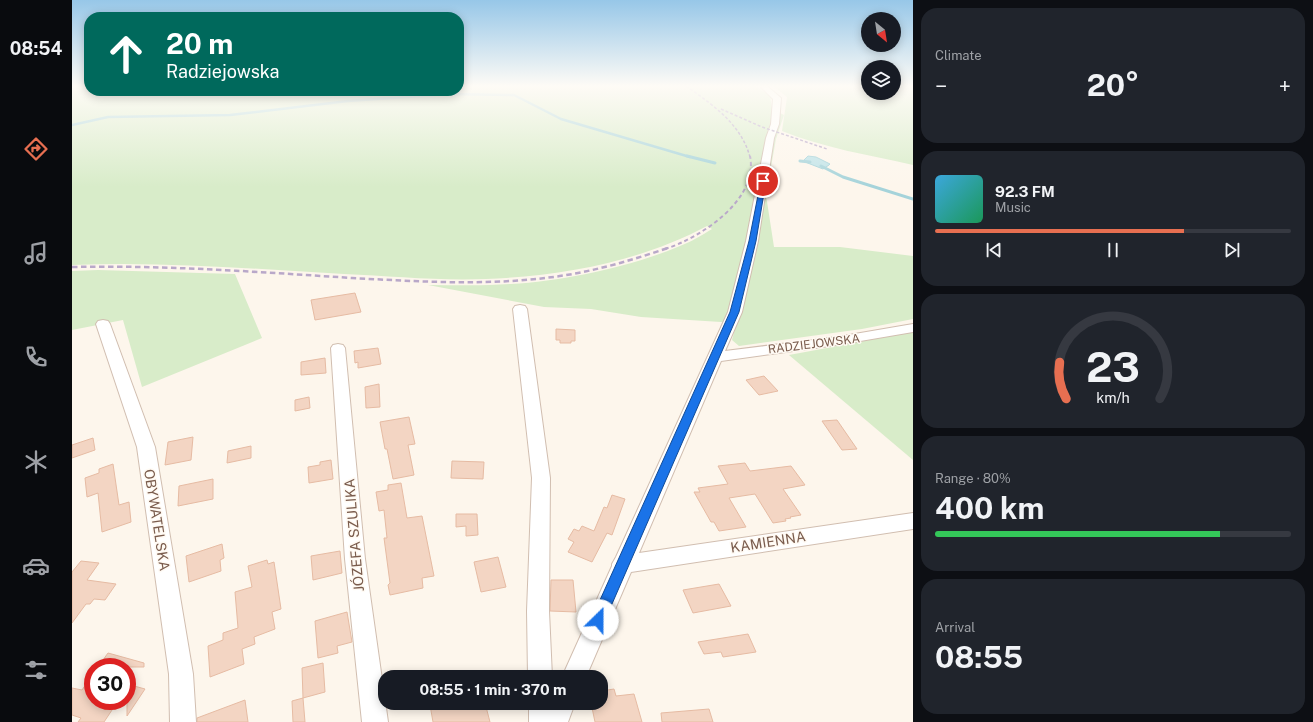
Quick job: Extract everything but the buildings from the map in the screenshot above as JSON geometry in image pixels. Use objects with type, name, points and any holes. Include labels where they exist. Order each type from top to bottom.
[{"type":"street","points":[[577,670],[622,564],[734,312],[752,241],[770,138],[775,120]]},
{"type":"street","points":[[520,309],[541,478],[538,611],[540,670]]},
{"type":"street","name":"OBYWATELSKA","points":[[103,324],[146,447],[181,674],[183,722]]},
{"type":"street","name":"RADZIEJOWSKA","points":[[715,357],[844,340],[913,328]]},
{"type":"street","name":"JÓZEFA SZULIKA","points":[[338,348],[355,559],[375,722]]},
{"type":"street","name":"KAMIENNA","points":[[622,564],[913,521]]},
{"type":"street","points":[[541,710],[542,722]]},
{"type":"street","points":[[555,722],[560,710]]},
{"type":"green space","points":[[72,120],[782,120],[776,139],[766,195],[774,247],[840,247],[913,256],[913,319],[862,329],[739,346],[732,340],[736,325],[721,322],[641,317],[591,309],[544,307],[428,285],[511,284],[553,280],[597,272],[661,254],[712,229],[707,226],[655,249],[600,265],[543,275],[486,279],[415,278],[174,265],[72,265]]},
{"type":"green space","points":[[784,120],[913,120],[913,165],[830,147],[782,131]]},
{"type":"green space","points":[[98,270],[235,274],[262,338],[142,387],[123,320],[72,330],[72,271]]},
{"type":"green space","points":[[913,332],[913,460],[789,355]]},
{"type":"water","points":[[808,156],[816,157],[830,164],[823,169],[805,162],[804,160]]},
{"type":"waterway","points":[[72,125],[96,120]]},
{"type":"waterway","points":[[563,120],[690,157]]},
{"type":"waterway","points":[[687,156],[715,163]]},
{"type":"waterway","points":[[800,161],[810,162]]},
{"type":"waterway","points":[[821,166],[843,177],[913,199]]},
{"type":"railway","points":[[728,120],[746,145],[750,157]]},
{"type":"railway","points":[[745,120],[762,127],[827,149]]},
{"type":"railway","points":[[666,248],[679,244],[710,226],[724,215],[736,202],[745,188],[750,172],[750,157]]},
{"type":"railway","points":[[72,267],[177,268],[409,281],[494,282],[578,273],[623,262],[666,248]]},
{"type":"route","points":[[598,620],[734,312],[752,241],[763,181]]}]
